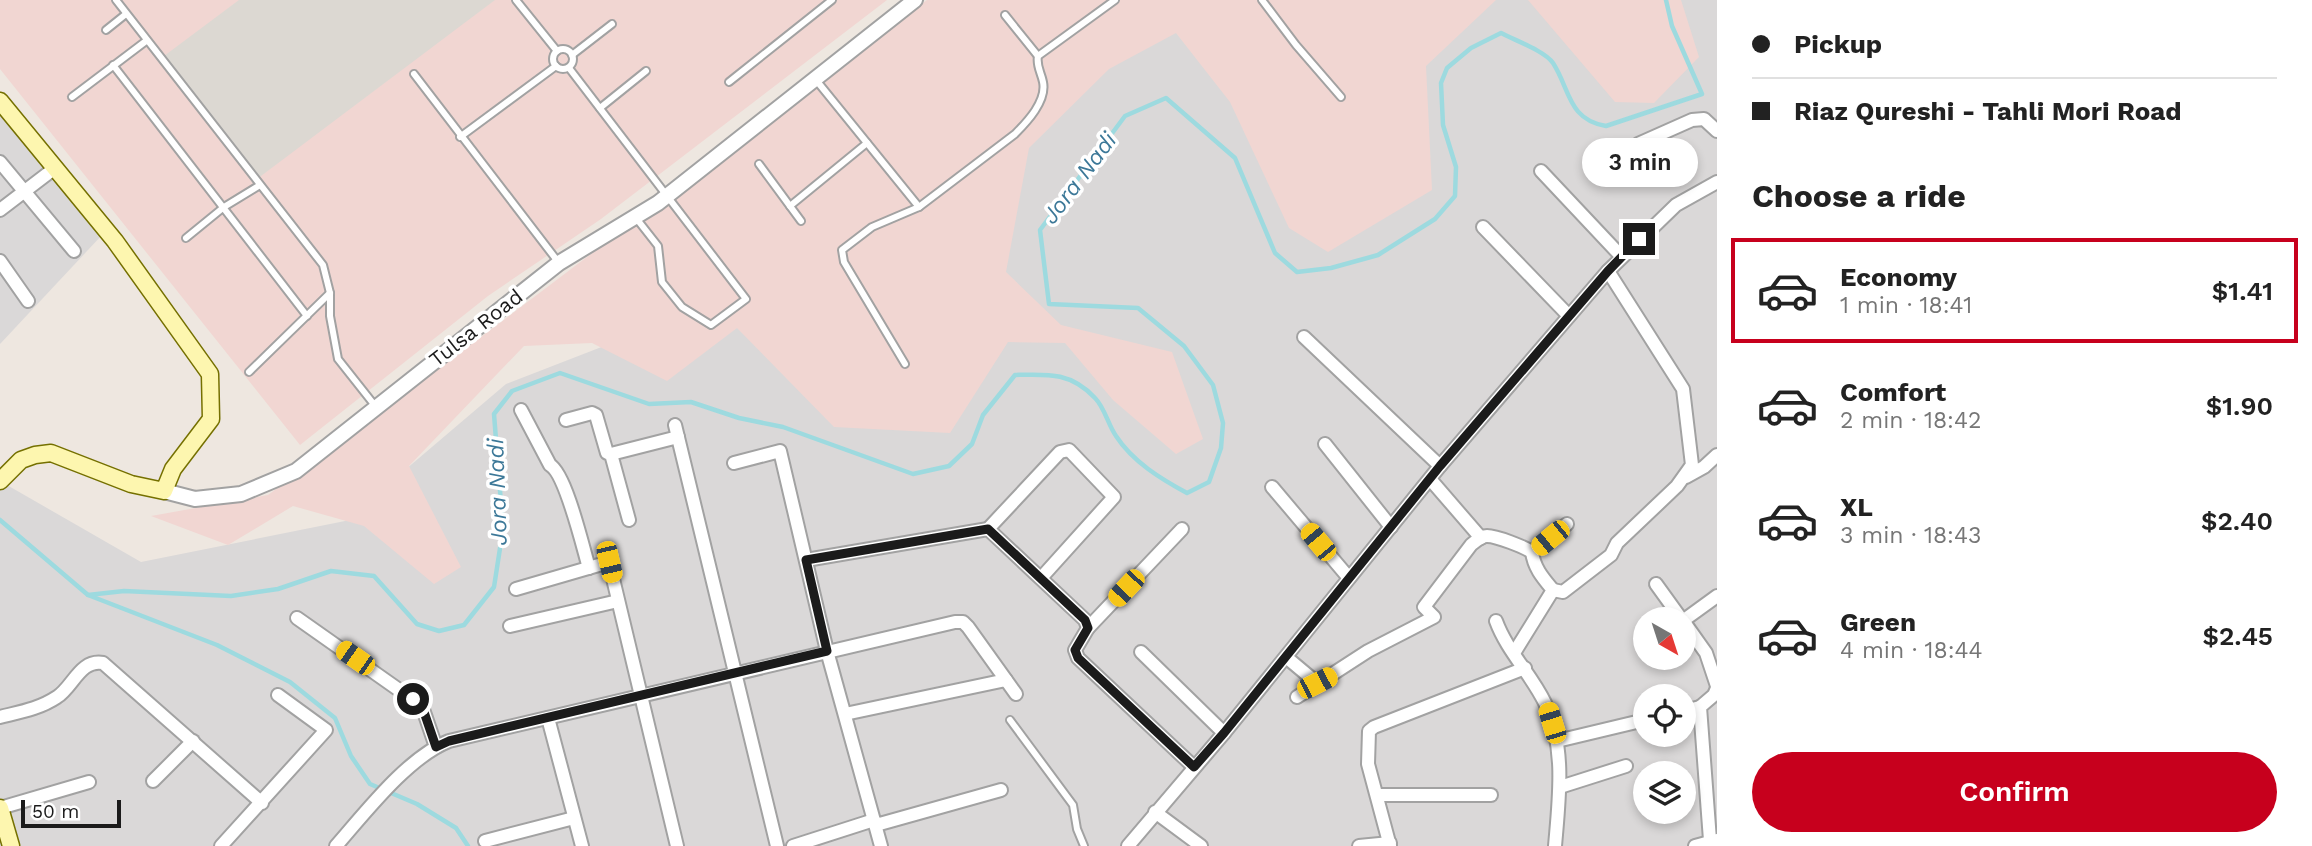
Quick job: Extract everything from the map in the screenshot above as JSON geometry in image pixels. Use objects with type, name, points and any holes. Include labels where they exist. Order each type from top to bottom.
[{"type":"main road","points":[[0,101],[115,241],[210,374],[211,419],[173,469],[164,491]]},
{"type":"main road","name":"Tulsa Road","points":[[0,481],[21,460],[51,453],[131,484],[164,491]]},
{"type":"main road","points":[[0,808],[11,846]]},
{"type":"street","name":"Tulsa Road","points":[[164,491],[195,499],[241,494],[296,471],[559,263],[668,195],[915,0]]},
{"type":"street","points":[[1638,144],[1692,120],[1704,120],[1717,131]]},
{"type":"street","points":[[0,162],[74,251]]},
{"type":"street","points":[[0,210],[55,168]]},
{"type":"street","points":[[1541,171],[1621,256]]},
{"type":"street","points":[[1128,846],[1224,733],[1440,466],[1621,256],[1676,205],[1717,182]]},
{"type":"street","points":[[1483,227],[1569,316]]},
{"type":"street","points":[[0,261],[28,301]]},
{"type":"street","points":[[1297,697],[1368,651],[1434,617],[1424,607],[1471,545],[1481,538],[1488,536],[1526,548],[1532,552],[1533,561],[1553,590],[1563,592],[1611,555],[1617,543],[1684,478],[1692,465],[1683,390],[1608,271]]},
{"type":"street","points":[[1304,337],[1440,466]]},
{"type":"street","points":[[521,410],[550,465],[557,470],[565,487],[589,568]]},
{"type":"street","points":[[566,420],[593,413],[596,415],[607,453],[611,454],[629,520]]},
{"type":"street","points":[[611,454],[676,431],[777,846]]},
{"type":"street","points":[[1325,444],[1391,527]]},
{"type":"street","points":[[806,560],[988,529],[1060,452],[1069,450],[1112,493],[1113,500],[1041,578]]},
{"type":"street","points":[[734,463],[780,452],[827,651],[881,846]]},
{"type":"street","points":[[1684,478],[1704,467],[1717,455]]},
{"type":"street","points":[[1430,478],[1481,538]]},
{"type":"street","points":[[1272,487],[1349,578]]},
{"type":"street","points":[[1532,552],[1567,524]]},
{"type":"street","points":[[1182,528],[1088,628],[1075,650],[1078,658],[1194,767]]},
{"type":"street","points":[[988,529],[1085,620],[1088,628]]},
{"type":"street","points":[[516,589],[609,562],[677,846]]},
{"type":"street","points":[[1656,584],[1673,607]]},
{"type":"street","points":[[1514,653],[1553,590]]},
{"type":"street","points":[[1696,611],[1717,596]]},
{"type":"street","points":[[510,626],[618,601]]},
{"type":"street","points":[[297,618],[419,704],[436,747]]},
{"type":"street","points":[[1496,621],[1502,638],[1525,668],[1546,705],[1557,741],[1560,787],[1555,846]]},
{"type":"street","points":[[336,846],[416,760],[436,747],[955,622],[962,622],[1016,694]]},
{"type":"street","points":[[1696,639],[1706,653],[1717,687],[1714,695],[1696,708]]},
{"type":"street","points":[[1141,652],[1224,733]]},
{"type":"street","points":[[1286,657],[1317,683]]},
{"type":"street","points":[[0,717],[39,707],[60,695],[86,666],[95,662],[103,663],[262,803]]},
{"type":"street","points":[[1359,846],[1390,845],[1368,764],[1368,737],[1374,727],[1525,668]]},
{"type":"street","points":[[845,714],[1006,680]]},
{"type":"street","points":[[220,846],[326,730],[278,695]]},
{"type":"street","points":[[1695,846],[1714,840],[1700,707]]},
{"type":"street","points":[[548,718],[582,846]]},
{"type":"street","points":[[1557,741],[1633,723]]},
{"type":"street","points":[[153,781],[193,741]]},
{"type":"street","points":[[1560,787],[1626,766]]},
{"type":"street","points":[[0,808],[89,782]]},
{"type":"street","points":[[793,846],[1001,790]]},
{"type":"street","points":[[1377,795],[1491,795]]},
{"type":"street","points":[[1156,812],[1201,846]]},
{"type":"street","points":[[485,841],[574,818]]},
{"type":"lane","points":[[116,0],[323,265],[330,293],[330,316],[338,359],[376,407]]},
{"type":"lane","points":[[516,0],[557,51]]},
{"type":"lane","points":[[729,82],[832,0]]},
{"type":"lane","points":[[905,364],[844,262],[842,250],[872,227],[919,207],[1015,134],[1027,122],[1041,98],[1044,86],[1036,63],[1038,56],[1115,0]]},
{"type":"lane","points":[[1262,0],[1341,97]]},
{"type":"lane","points":[[106,30],[126,14]]},
{"type":"lane","points":[[1005,15],[1038,56]]},
{"type":"lane","points":[[572,55],[612,24]]},
{"type":"lane","points":[[72,97],[146,41]]},
{"type":"lane","points":[[566,50],[572,55],[573,61],[569,68],[562,70],[556,66],[553,60],[557,51],[566,50]]},
{"type":"lane","points":[[113,65],[307,316]]},
{"type":"lane","points":[[460,137],[556,66]]},
{"type":"lane","points":[[569,68],[746,299],[711,325],[682,307],[662,282],[658,246],[635,216]]},
{"type":"lane","points":[[600,108],[646,71]]},
{"type":"lane","points":[[414,74],[559,263]]},
{"type":"lane","points":[[815,79],[919,207]]},
{"type":"lane","points":[[790,206],[867,143]]},
{"type":"lane","points":[[759,164],[801,221]]},
{"type":"lane","points":[[186,238],[224,207],[260,185]]},
{"type":"lane","points":[[249,372],[330,293]]},
{"type":"lane","points":[[1010,720],[1073,805],[1077,829],[1084,846]]},
{"type":"shaded area","points":[[0,0],[887,0],[601,219],[488,296],[300,445],[0,69]]},
{"type":"shaded area","points":[[239,0],[495,0],[253,182],[160,59]]},
{"type":"shaded area","points":[[927,0],[1496,0],[1426,66],[1432,190],[1328,252],[1289,228],[1230,102],[1176,33],[1109,69],[1029,148],[1006,272],[1061,325],[1172,352],[1203,439],[1176,454],[1113,400],[1065,343],[1008,342],[950,433],[834,427],[737,328],[667,381],[592,343],[524,346],[409,466],[461,567],[434,584],[364,526],[293,506],[228,545],[151,516],[268,495]]},
{"type":"shaded area","points":[[1161,0],[1717,0],[1717,846],[0,846],[0,481],[141,562],[345,521],[506,384],[746,291],[989,148]]},
{"type":"shaded area","points":[[1528,0],[1681,0],[1699,57],[1654,103],[1615,102]]},
{"type":"shaded area","points":[[0,112],[102,235],[0,344]]},
{"type":"waterway","name":"Jora Nadi","points":[[88,595],[124,591],[231,596],[278,589],[331,571],[374,576],[417,624],[439,631],[464,625],[494,587],[503,529],[494,414],[512,391],[560,373],[649,404],[691,402],[739,418],[783,427],[913,474],[949,466],[972,444],[983,415],[1015,375],[1058,376],[1077,383],[1095,398],[1116,436],[1139,462],[1187,493],[1209,482],[1221,448],[1223,423],[1213,385],[1184,346],[1138,308],[1049,304],[1040,230],[1125,116],[1166,98],[1235,158],[1275,253],[1297,272],[1331,268],[1378,255],[1435,219],[1455,196],[1456,167],[1443,125],[1441,83],[1447,68],[1471,48],[1501,33],[1549,59],[1577,110],[1594,123],[1606,126],[1702,94],[1672,26],[1666,0]]},
{"type":"waterway","points":[[0,520],[88,595],[217,645],[290,682],[335,718],[351,756],[370,784],[417,804],[456,828],[468,846]]},
{"type":"route","points":[[413,699],[424,712],[436,747],[449,741],[827,651],[806,560],[988,529],[1085,620],[1088,628],[1075,650],[1078,658],[1194,767],[1440,466],[1621,256],[1639,239]]}]
